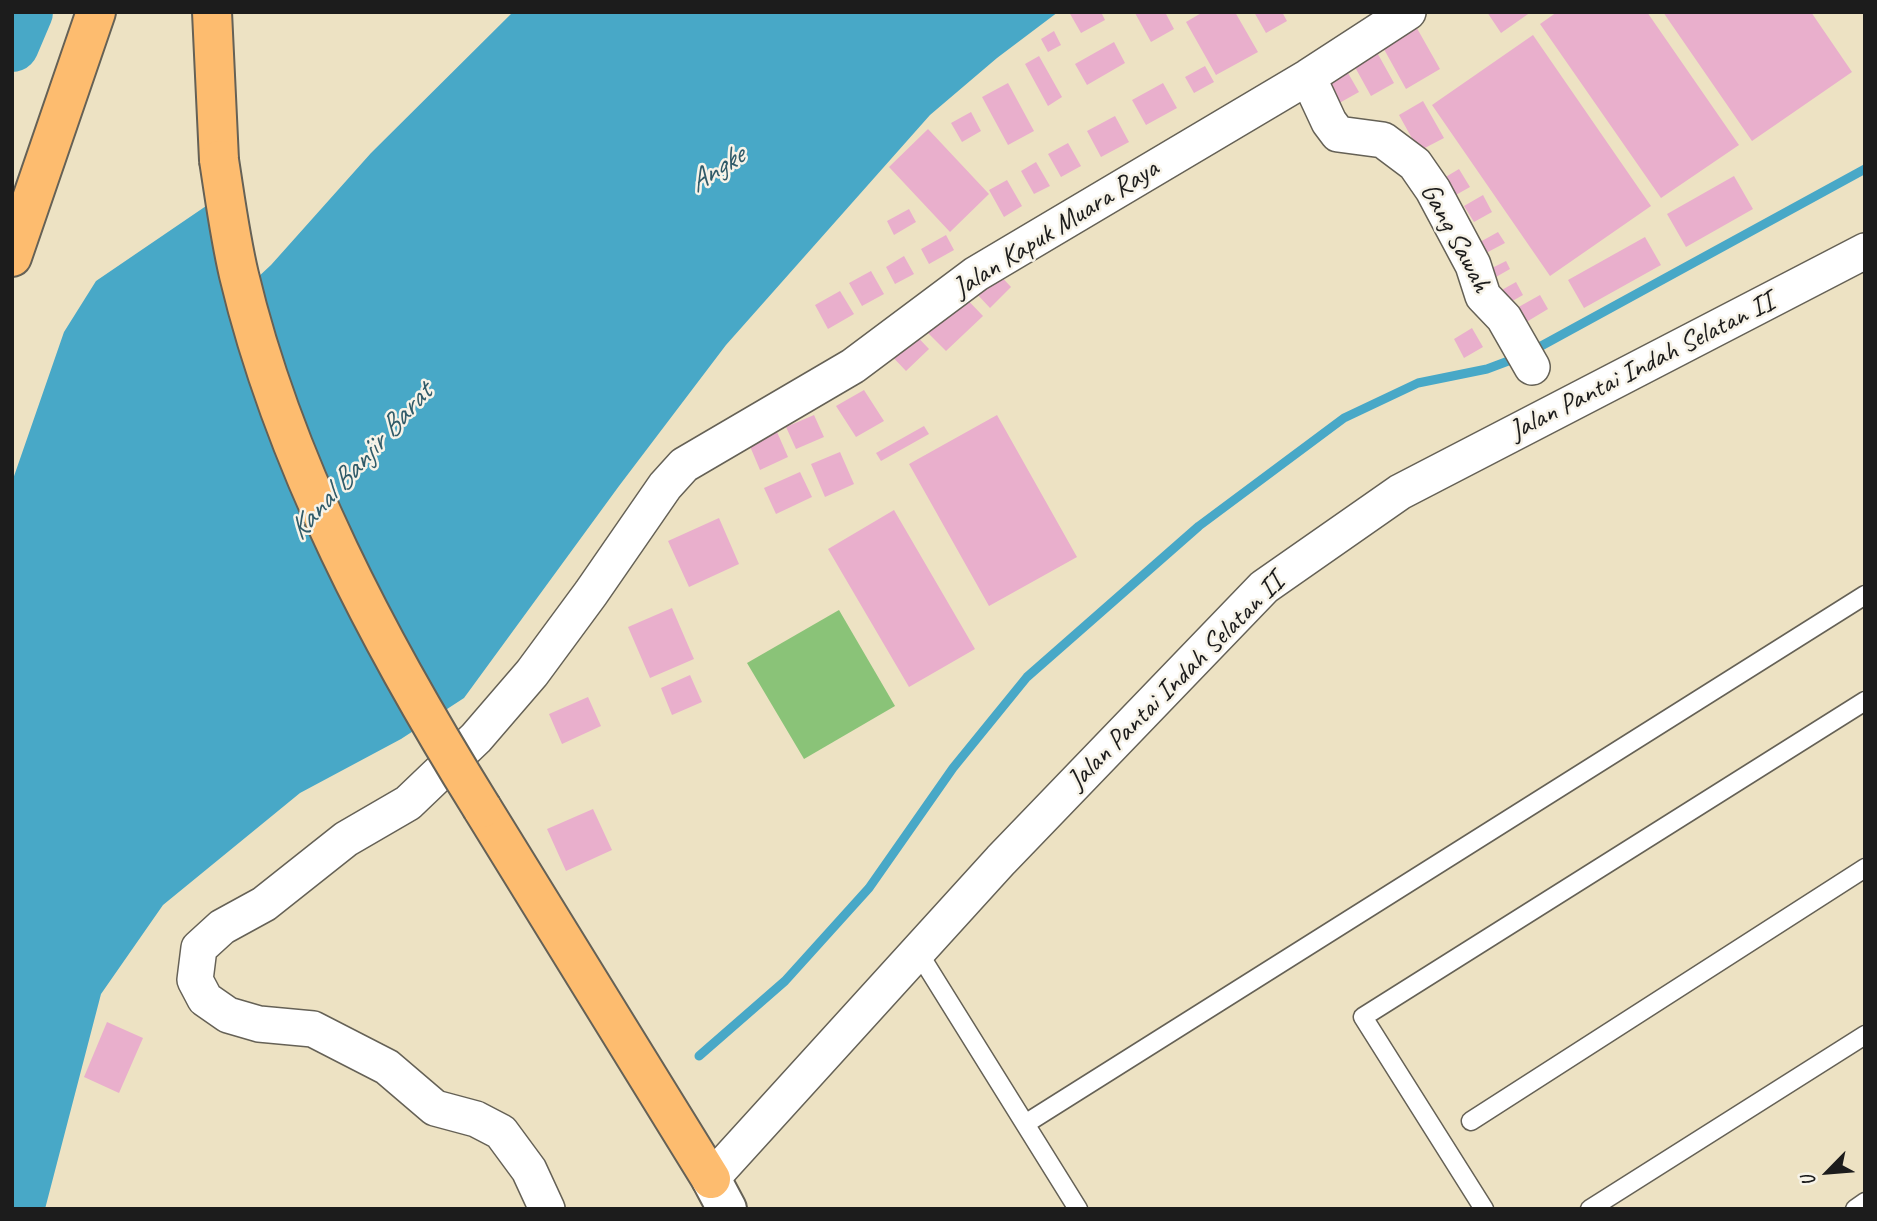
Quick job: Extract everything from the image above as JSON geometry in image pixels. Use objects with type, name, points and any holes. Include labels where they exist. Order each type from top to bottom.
[{"type":"highway","points":[[12,257],[96,12]]},
{"type":"highway","points":[[212,12],[219,160],[238,274],[264,363],[293,447],[377,626],[428,721],[723,1182]]},
{"type":"street","name":"Jalan Kapuk Muara Raya","points":[[547,1209],[529,1170],[501,1132],[476,1119],[435,1108],[387,1067],[313,1029],[259,1024],[228,1015],[205,999],[195,980],[200,948],[222,927],[264,904],[346,839],[408,803],[476,738],[520,688],[566,628],[665,486],[684,464],[853,366],[976,274],[1308,77],[1409,12]]},
{"type":"street","name":"Gang Sawah","points":[[1308,77],[1329,122],[1338,134],[1383,140],[1415,164],[1433,190],[1473,265],[1483,296],[1504,317],[1526,356]]},
{"type":"street","name":"Jalan Pantai Indah Selatan II","points":[[723,1182],[918,952],[1010,850],[1264,587],[1399,492],[1865,251]]},
{"type":"lane","points":[[1025,1124],[1865,595]]},
{"type":"lane","points":[[1484,1209],[1363,1017],[1865,701]]},
{"type":"lane","points":[[1471,1121],[1865,868]]},
{"type":"lane","points":[[918,952],[1078,1209]]},
{"type":"lane","points":[[1590,1209],[1865,1035]]},
{"type":"lane","points":[[1855,1209],[1865,1202]]},
{"type":"green space","points":[[839,610],[895,706],[804,759],[747,663]]},
{"type":"water","points":[[513,12],[1058,12],[997,58],[930,115],[726,345],[464,698],[401,739],[300,793],[163,905],[101,994],[45,1209],[12,1209],[12,482],[64,332],[96,281],[209,204],[227,306],[271,265],[371,153]]},
{"type":"building","points":[[1069,12],[1101,12],[1105,20],[1081,33]]},
{"type":"building","points":[[1136,12],[1165,12],[1174,29],[1151,42]]},
{"type":"building","points":[[1203,12],[1235,12],[1258,52],[1216,75],[1186,22]]},
{"type":"building","points":[[1254,12],[1282,12],[1287,21],[1266,33]]},
{"type":"building","points":[[1487,12],[1531,12],[1501,33]]},
{"type":"building","points":[[1557,12],[1647,12],[1739,145],[1661,198],[1540,24]]},
{"type":"building","points":[[1663,12],[1811,12],[1852,72],[1752,141]]},
{"type":"building","points":[[1414,23],[1440,69],[1406,89],[1380,42]]},
{"type":"building","points":[[1054,31],[1061,45],[1048,52],[1041,39]]},
{"type":"building","points":[[1533,35],[1651,206],[1550,276],[1432,105]]},
{"type":"building","points":[[1114,42],[1125,63],[1087,85],[1075,64]]},
{"type":"building","points":[[1374,47],[1394,83],[1371,96],[1351,60]]},
{"type":"building","points":[[1039,56],[1062,97],[1048,106],[1025,64]]},
{"type":"building","points":[[1341,61],[1359,92],[1334,106],[1317,75]]},
{"type":"building","points":[[1205,66],[1214,82],[1194,93],[1185,77]]},
{"type":"building","points":[[1008,83],[1034,131],[1008,145],[982,97]]},
{"type":"building","points":[[1163,83],[1177,108],[1146,125],[1132,100]]},
{"type":"building","points":[[1423,101],[1444,138],[1419,151],[1399,115]]},
{"type":"building","points":[[971,112],[981,131],[962,142],[951,123]]},
{"type":"building","points":[[1115,116],[1129,142],[1101,157],[1087,131]]},
{"type":"building","points":[[928,129],[989,194],[950,232],[889,167]]},
{"type":"building","points":[[1068,143],[1081,166],[1061,177],[1048,154]]},
{"type":"building","points":[[1036,162],[1050,186],[1034,194],[1021,171]]},
{"type":"building","points":[[1459,169],[1470,187],[1454,196],[1444,178]]},
{"type":"building","points":[[1734,176],[1753,209],[1686,247],[1667,214]]},
{"type":"building","points":[[1007,180],[1022,206],[1004,217],[989,190]]},
{"type":"building","points":[[1483,195],[1492,212],[1474,222],[1464,206]]},
{"type":"building","points":[[909,209],[916,222],[894,235],[887,221]]},
{"type":"building","points":[[1498,232],[1505,243],[1486,253],[1480,242]]},
{"type":"building","points":[[946,235],[954,250],[929,264],[921,249]]},
{"type":"building","points":[[1645,237],[1661,265],[1584,308],[1568,280]]},
{"type":"building","points":[[904,256],[914,274],[895,284],[886,267]]},
{"type":"building","points":[[1506,261],[1510,269],[1496,277],[1490,269]]},
{"type":"building","points":[[871,271],[884,294],[862,306],[849,283]]},
{"type":"building","points":[[997,272],[1011,287],[990,308],[976,293]]},
{"type":"building","points":[[1516,282],[1523,295],[1500,308],[1493,295]]},
{"type":"building","points":[[958,290],[983,316],[946,351],[921,326]]},
{"type":"building","points":[[840,291],[854,314],[828,329],[815,305]]},
{"type":"building","points":[[1540,295],[1548,309],[1523,324],[1515,309]]},
{"type":"building","points":[[909,328],[929,349],[906,371],[886,350]]},
{"type":"building","points":[[1472,328],[1483,347],[1464,358],[1454,339]]},
{"type":"building","points":[[864,390],[884,421],[856,437],[836,406]]},
{"type":"building","points":[[814,415],[824,437],[796,449],[786,427]]},
{"type":"building","points":[[997,415],[1077,557],[989,606],[909,464]]},
{"type":"building","points":[[924,426],[929,434],[881,461],[876,453]]},
{"type":"building","points":[[777,432],[788,457],[760,470],[749,444]]},
{"type":"building","points":[[840,452],[854,484],[825,497],[811,464]]},
{"type":"building","points":[[800,472],[812,497],[776,514],[764,488]]},
{"type":"building","points":[[894,510],[975,649],[909,687],[828,549]]},
{"type":"building","points":[[719,518],[739,564],[689,587],[668,541]]},
{"type":"building","points":[[672,608],[694,659],[650,678],[628,627]]},
{"type":"building","points":[[690,675],[702,702],[672,715],[661,688]]},
{"type":"building","points":[[588,697],[601,726],[562,744],[549,714]]},
{"type":"building","points":[[593,809],[612,850],[566,871],[547,829]]},
{"type":"building","points":[[107,1022],[143,1038],[119,1093],[84,1077]]},
{"type":"waterway","points":[[12,45],[26,12]]},
{"type":"waterway","points":[[1532,351],[1865,169]]},
{"type":"waterway","points":[[699,1056],[785,981],[869,888],[953,768],[1027,677],[1199,526],[1344,418],[1418,383],[1487,369],[1519,357]]},
{"type":"water label","name":"Angke","points":[[717,170]]},
{"type":"water label","name":"Kanal Banjir Barat","points":[[361,462]]}]
